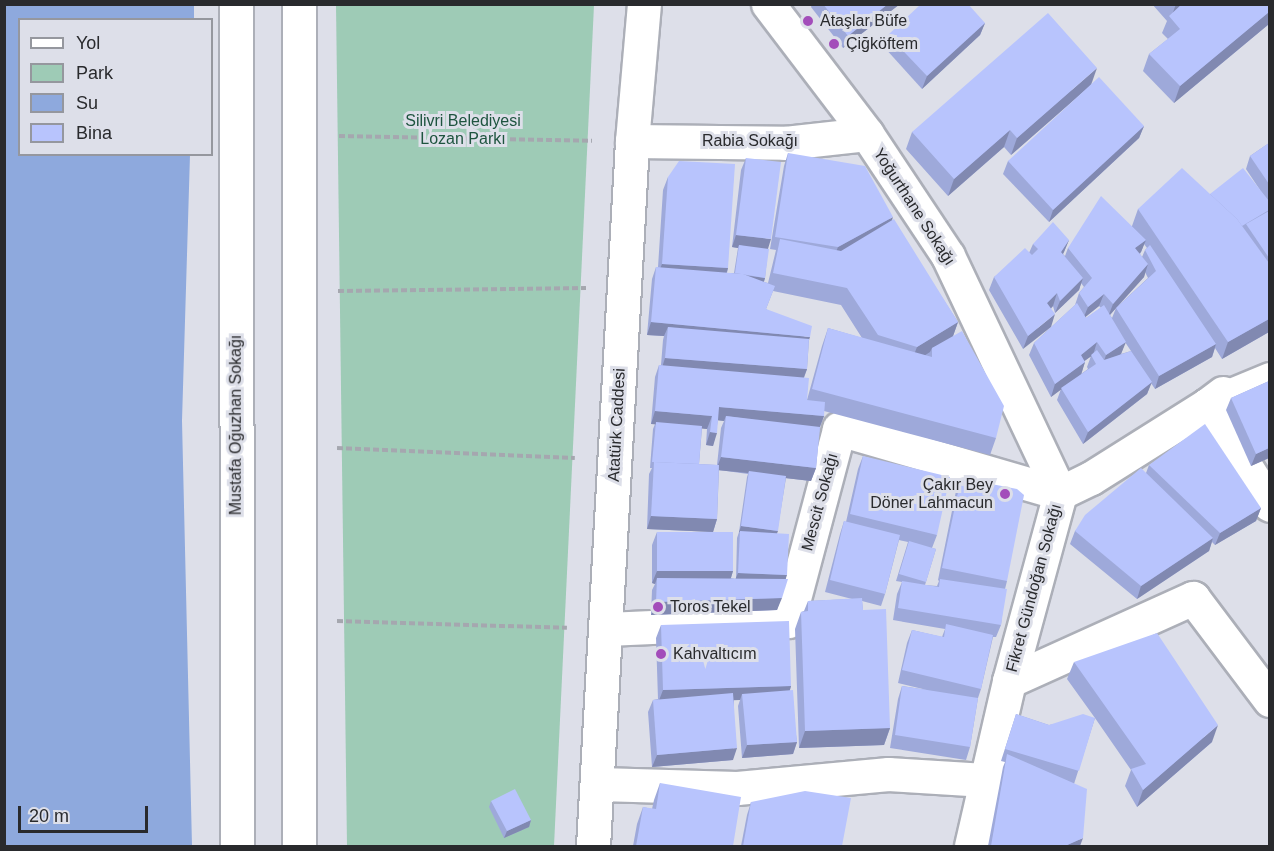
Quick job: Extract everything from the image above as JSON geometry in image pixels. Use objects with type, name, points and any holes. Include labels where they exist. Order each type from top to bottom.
[{"type":"street","name":"Mustafa Oğuzhan Sokağı","points":[[236,4],[237,846]]},
{"type":"street","points":[[299,4],[299,846]]},
{"type":"street","name":"Atatürk Caddesi","points":[[593,846],[599,784],[632,141],[644,4]]},
{"type":"street","name":"Yoğurthane Sokağı","points":[[768,4],[867,134],[948,256],[1060,493]]},
{"type":"street","name":"Rabia Sokağı","points":[[632,141],[785,143],[867,134]]},
{"type":"street","points":[[1269,359],[1207,405],[1269,505]]},
{"type":"street","name":"Fikret Gündoğan Sokağı","points":[[971,846],[1008,681],[1060,493],[1091,478],[1207,405],[1269,380]]},
{"type":"street","name":"Mescit Sokağı","points":[[606,629],[788,621],[839,429],[1060,493]]},
{"type":"street","points":[[1008,681],[1193,598],[1269,700]]},
{"type":"street","points":[[599,784],[737,788],[888,774],[985,780]]},
{"type":"path","points":[[299,135],[599,142]]},
{"type":"path","points":[[299,292],[589,288]]},
{"type":"path","points":[[299,447],[615,460]]},
{"type":"path","points":[[299,620],[606,629]]},
{"type":"green space","name":"Silivri Belediyesi Lozan Parkı","points":[[336,5],[594,5],[554,846],[347,846]]},
{"type":"water","points":[[5,4],[194,5],[194,18],[18,18],[18,156],[190,156],[182,421],[192,846],[5,846]]},
{"type":"building","points":[[823,4],[888,4],[848,36]]},
{"type":"building","points":[[921,4],[968,4],[985,23],[927,76],[888,35]]},
{"type":"building","points":[[1182,4],[1269,4],[1269,12],[1180,86],[1149,54],[1180,29],[1169,16]]},
{"type":"building","points":[[1048,13],[1097,68],[1017,138],[1010,130],[954,179],[912,132]]},
{"type":"building","points":[[1099,77],[1144,126],[1053,210],[1008,161]]},
{"type":"building","points":[[1269,143],[1269,184],[1250,156]]},
{"type":"building","points":[[788,153],[865,166],[893,217],[838,247],[775,237]]},
{"type":"building","points":[[746,158],[781,162],[771,239],[736,235]]},
{"type":"building","points":[[679,161],[735,164],[728,268],[662,264],[668,177]]},
{"type":"building","points":[[1182,168],[1237,219],[1269,263],[1269,319],[1228,342],[1138,209]]},
{"type":"building","points":[[1243,168],[1269,201],[1269,210],[1242,226],[1210,194]]},
{"type":"building","points":[[1101,196],[1146,240],[1135,248],[1148,264],[1113,304],[1104,294],[1088,307],[1079,293],[1092,278],[1068,248]]},
{"type":"building","points":[[1269,211],[1269,258],[1246,224]]},
{"type":"building","points":[[894,219],[958,322],[917,347],[878,335],[847,288],[773,273],[780,239],[841,251]]},
{"type":"building","points":[[1053,222],[1069,240],[1061,252],[1083,278],[1060,301],[1057,293],[1047,303],[1055,314],[1028,336],[994,277],[1025,248],[1032,255],[1038,249],[1033,244]]},
{"type":"building","points":[[739,245],[769,249],[765,278],[735,273]]},
{"type":"building","points":[[1150,245],[1216,344],[1159,376],[1116,308],[1156,271],[1145,250]]},
{"type":"building","points":[[656,267],[743,274],[775,286],[766,309],[812,326],[810,337],[651,322]]},
{"type":"building","points":[[1077,303],[1086,318],[1104,305],[1126,342],[1106,355],[1097,342],[1081,355],[1085,362],[1055,384],[1034,343]]},
{"type":"building","points":[[668,327],[809,339],[807,369],[665,358]]},
{"type":"building","points":[[828,328],[932,357],[932,348],[962,331],[1004,406],[996,438],[812,389]]},
{"type":"building","points":[[1097,350],[1104,360],[1131,351],[1152,382],[1088,432],[1061,388],[1096,364],[1091,355]]},
{"type":"building","points":[[659,365],[809,378],[807,400],[825,402],[824,416],[719,407],[717,433],[710,432],[712,416],[655,411]]},
{"type":"building","points":[[1269,381],[1269,448],[1256,454],[1231,398]]},
{"type":"building","points":[[726,416],[820,427],[816,468],[721,457]]},
{"type":"building","points":[[656,422],[702,426],[699,464],[652,462]]},
{"type":"building","points":[[1205,424],[1261,508],[1220,533],[1149,465]]},
{"type":"building","points":[[863,456],[950,477],[937,535],[850,514]]},
{"type":"building","points":[[654,462],[719,465],[717,519],[651,516]]},
{"type":"building","points":[[1141,468],[1213,538],[1141,586],[1075,531],[1085,515]]},
{"type":"building","points":[[749,471],[786,476],[778,531],[741,526]]},
{"type":"building","points":[[961,478],[1017,489],[1024,495],[1007,581],[942,568]]},
{"type":"building","points":[[844,521],[900,535],[885,594],[830,580]]},
{"type":"building","points":[[740,531],[789,534],[787,575],[738,573]]},
{"type":"building","points":[[657,532],[733,532],[733,571],[657,571]]},
{"type":"building","points":[[909,541],[936,549],[926,582],[899,574]]},
{"type":"building","points":[[657,578],[788,579],[782,598],[656,602]]},
{"type":"building","points":[[940,579],[1007,589],[1001,625],[898,608],[902,581],[939,587]]},
{"type":"building","points":[[862,598],[863,610],[886,609],[890,728],[805,731],[801,612],[808,611],[808,601]]},
{"type":"building","points":[[789,621],[791,686],[663,690],[661,625]]},
{"type":"building","points":[[946,624],[993,635],[981,689],[902,670],[912,630],[944,637]]},
{"type":"building","points":[[1157,633],[1218,725],[1143,790],[1131,769],[1146,764],[1074,662]]},
{"type":"building","points":[[902,686],[978,698],[970,747],[895,735]]},
{"type":"building","points":[[793,690],[797,742],[747,745],[742,694]]},
{"type":"building","points":[[733,693],[737,748],[657,755],[653,700]]},
{"type":"building","points":[[1016,714],[1049,725],[1083,714],[1095,718],[1079,771],[1005,749]]},
{"type":"building","points":[[1007,754],[1087,789],[1083,838],[1065,846],[991,846]]},
{"type":"building","points":[[660,783],[741,797],[733,846],[636,846],[643,807],[656,809]]},
{"type":"building","points":[[515,789],[531,820],[507,831],[491,801]]},
{"type":"building","points":[[805,791],[851,798],[842,846],[743,846],[751,802]]},
{"type":"place","name":"Ataşlar Büfe","points":[[808,21]]},
{"type":"place","name":"Çiğköftem","points":[[834,44]]},
{"type":"place","name":"Çakır Bey Döner Lahmacun","points":[[1005,494]]},
{"type":"place","name":"Toros Tekel","points":[[658,607]]},
{"type":"place","name":"Kahvaltıcım","points":[[661,654]]}]
